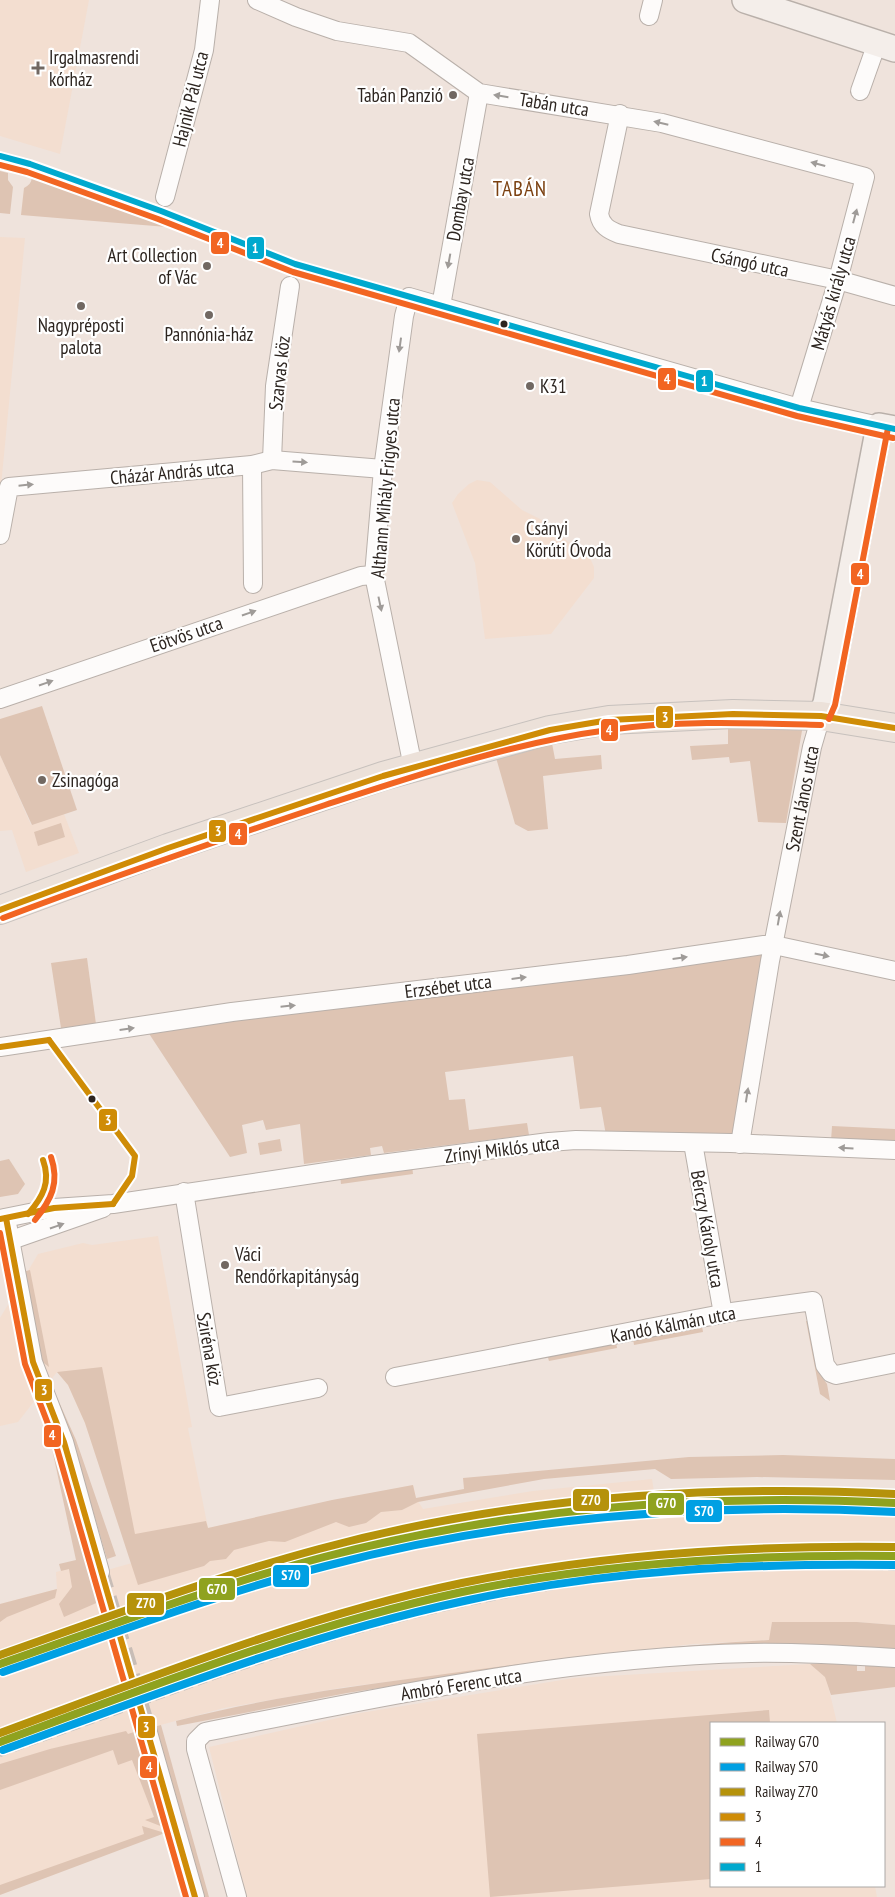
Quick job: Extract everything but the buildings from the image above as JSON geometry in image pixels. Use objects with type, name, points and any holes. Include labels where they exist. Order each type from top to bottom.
[{"type":"main road","points":[[0,910],[168,848],[413,767],[526,736],[609,720],[733,714],[821,716],[895,728]]},
{"type":"street","name":"Hajnik Pál utca","points":[[165,197],[204,50],[210,0]]},
{"type":"street","name":"Tabán utca","points":[[257,0],[296,18],[337,31],[410,43],[479,93],[620,114],[662,123],[865,176]]},
{"type":"street","points":[[745,0],[886,46],[860,91]]},
{"type":"street","name":"Dombay utca","points":[[441,306],[479,93]]},
{"type":"street","name":"Csángó utca","points":[[620,114],[599,214],[600,222],[606,227],[619,234],[838,280],[895,296]]},
{"type":"street","name":"Mátyás király utca","points":[[799,408],[838,280],[865,176]]},
{"type":"street","name":"Szarvas köz","points":[[272,460],[275,386],[290,286]]},
{"type":"street","name":"Althann Mihály Frigyes utca","points":[[413,767],[374,575],[383,469],[404,316],[409,297],[441,306]]},
{"type":"street","points":[[441,306],[799,408],[887,427]]},
{"type":"street","name":"Szent János utca","points":[[740,1144],[750,1073],[812,747],[826,702],[887,427]]},
{"type":"street","name":"Cházár András utca","points":[[0,535],[9,487],[252,465],[272,460],[383,469]]},
{"type":"street","points":[[252,465],[253,584]]},
{"type":"street","name":"Eötvös utca","points":[[0,699],[260,609],[361,576],[374,575]]},
{"type":"street","name":"Erzsébet utca","points":[[0,1047],[232,1012],[628,965],[774,945],[895,971]]},
{"type":"street","name":"Zrínyi Miklós utca","points":[[3,1218],[64,1207],[113,1204],[184,1192],[549,1142],[576,1140],[895,1150]]},
{"type":"street","name":"Bérczy Károly utca","points":[[693,1143],[723,1314]]},
{"type":"street","name":"Sziréna köz","points":[[184,1192],[219,1406],[318,1388]]},
{"type":"street","name":"Zrínyi Miklós utca","points":[[5,1243],[84,1217],[113,1204]]},
{"type":"street","points":[[3,1218],[5,1243],[33,1362],[64,1442],[100,1572]]},
{"type":"street","name":"Kandó Kálmán utca","points":[[395,1377],[723,1314],[813,1300],[827,1371],[836,1375],[895,1363]]},
{"type":"street","name":"Ambró Ferenc utca","points":[[237,1897],[196,1748],[196,1741],[205,1732],[380,1697],[570,1668],[660,1658],[751,1653],[895,1658]]},
{"type":"street","points":[[147,1728],[195,1897]]},
{"type":"shaded area","name":"Irgalmasrendi kórház","points":[[0,0],[89,0],[60,154],[0,136]]},
{"type":"shaded area","points":[[28,168],[168,220],[167,227],[21,215],[24,188],[30,184],[32,179]]},
{"type":"shaded area","points":[[0,171],[8,173],[8,180],[13,187],[10,214],[0,213]]},
{"type":"shaded area","points":[[0,237],[25,238],[0,496]]},
{"type":"shaded area","name":"Csányi Körúti Óvoda","points":[[477,480],[490,482],[522,510],[540,519],[591,560],[594,567],[594,578],[551,634],[485,639],[475,563],[452,503],[458,494],[469,484]]},
{"type":"shaded area","points":[[42,706],[77,810],[32,825],[0,755],[0,719]]},
{"type":"shaded area","points":[[728,724],[803,725],[786,823],[758,822],[750,761],[730,763],[729,757],[692,760],[690,746],[728,744]]},
{"type":"shaded area","points":[[551,738],[555,759],[601,755],[602,769],[543,776],[548,829],[528,831],[515,824],[495,754]]},
{"type":"shaded area","points":[[0,755],[31,825],[64,814],[79,853],[26,872],[12,830],[0,831]]},
{"type":"shaded area","points":[[61,823],[65,837],[38,846],[34,832]]},
{"type":"shaded area","points":[[764,945],[731,1143],[607,1141],[601,1107],[580,1109],[573,1056],[445,1072],[449,1100],[465,1099],[469,1130],[527,1123],[529,1135],[384,1153],[382,1146],[370,1148],[371,1155],[304,1164],[300,1124],[266,1130],[263,1120],[242,1125],[247,1153],[230,1157],[144,1026]]},
{"type":"shaded area","points":[[87,958],[96,1024],[61,1028],[51,963]]},
{"type":"shaded area","points":[[832,1126],[895,1129],[895,1144],[831,1141]]},
{"type":"shaded area","points":[[280,1139],[282,1151],[260,1155],[258,1143]]},
{"type":"shaded area","points":[[9,1159],[25,1184],[18,1194],[0,1197],[0,1161]]},
{"type":"shaded area","points":[[412,1165],[413,1174],[341,1184],[340,1175]]},
{"type":"shaded area","points":[[158,1236],[192,1427],[188,1428],[208,1528],[413,1485],[416,1498],[423,1509],[533,1491],[652,1479],[654,1492],[718,1488],[785,1488],[895,1493],[895,1625],[857,1622],[772,1622],[770,1640],[692,1644],[345,1687],[224,1708],[138,1731],[171,1828],[0,1892],[0,1604],[57,1589],[56,1572],[90,1563],[93,1574],[132,1563],[85,1423],[68,1385],[57,1372],[18,1422],[0,1426],[0,1318],[38,1254],[83,1243],[92,1245]]},
{"type":"shaded area","points":[[30,1270],[49,1367],[40,1360],[22,1272]]},
{"type":"shaded area","points":[[806,1321],[809,1321],[819,1373],[827,1384],[830,1401],[820,1394]]},
{"type":"shaded area","points":[[702,1326],[703,1332],[634,1345],[633,1339]]},
{"type":"shaded area","points":[[616,1342],[617,1348],[549,1361],[547,1354]]},
{"type":"shaded area","points":[[102,1367],[135,1534],[206,1521],[208,1528],[332,1500],[413,1485],[416,1498],[464,1489],[463,1478],[689,1457],[783,1455],[895,1459],[895,1480],[757,1477],[671,1479],[655,1469],[544,1479],[418,1502],[402,1510],[381,1512],[366,1523],[349,1527],[336,1522],[285,1542],[269,1541],[234,1550],[226,1559],[210,1561],[204,1566],[138,1585],[85,1423],[68,1385],[57,1372]]},
{"type":"shaded area","points":[[55,1393],[76,1440],[116,1556],[107,1559],[70,1432]]},
{"type":"shaded area","points":[[46,1421],[101,1601],[64,1617],[59,1604],[72,1587],[69,1569],[61,1571],[59,1564],[76,1560]]},
{"type":"shaded area","points":[[57,1589],[55,1598],[7,1617],[0,1622],[0,1604]]},
{"type":"shaded area","points":[[772,1622],[857,1622],[895,1625],[895,1649],[761,1645],[692,1647],[568,1659],[347,1693],[177,1726],[176,1721],[276,1699],[526,1663],[688,1646],[769,1640]]},
{"type":"shaded area","points":[[810,1664],[826,1677],[837,1722],[710,1722],[710,1887],[875,1887],[877,1897],[247,1897],[209,1747],[360,1713],[574,1678]]},
{"type":"shaded area","points":[[810,1664],[857,1664],[857,1671],[865,1671],[865,1664],[895,1666],[895,1687],[831,1695],[825,1677]]},
{"type":"shaded area","points":[[769,1710],[770,1722],[710,1722],[710,1879],[490,1897],[477,1734]]},
{"type":"shaded area","points":[[161,1725],[209,1897],[203,1897],[153,1727]]},
{"type":"shaded area","points":[[126,1731],[128,1734],[137,1731],[160,1806],[158,1807],[163,1827],[145,1820],[154,1817],[132,1760],[118,1765],[113,1750],[0,1790],[0,1764],[50,1749]]},
{"type":"shaded area","points":[[142,1826],[165,1833],[0,1895],[0,1885],[144,1834]]},
{"type":"tunnel","points":[[100,1572],[147,1729]]},
{"type":"railway","points":[[0,1755],[288,1653],[386,1624],[511,1595],[638,1576],[702,1570],[767,1567],[895,1569]]},
{"type":"rail line","name":"Z70","points":[[0,1655],[159,1599],[279,1560],[390,1532],[461,1517],[605,1499],[677,1494],[750,1491],[895,1494]]},
{"type":"rail line","name":"G70","points":[[0,1664],[283,1568],[395,1540],[466,1526],[607,1508],[678,1503],[750,1500],[895,1503]]},
{"type":"rail line","name":"S70","points":[[3,1672],[244,1589],[326,1566],[466,1535],[608,1517],[679,1512],[751,1509],[895,1512]]},
{"type":"rail line","name":"Z70","points":[[0,1733],[286,1630],[345,1612],[462,1583],[569,1565],[677,1553],[786,1548],[895,1547]]},
{"type":"rail line","name":"G70","points":[[0,1742],[171,1679],[286,1640],[403,1606],[462,1592],[570,1573],[678,1562],[786,1557],[895,1556]]},
{"type":"rail line","name":"S70","points":[[3,1750],[174,1688],[289,1649],[405,1615],[517,1590],[624,1575],[732,1567],[895,1565]]},
{"type":"transit line","name":"1","points":[[0,156],[30,164],[161,211],[295,264],[799,408],[895,429]]},
{"type":"transit line","name":"4","points":[[0,165],[27,172],[158,219],[293,272],[797,416],[893,438]]},
{"type":"transit line","name":"4","points":[[829,719],[835,705],[888,428]]},
{"type":"transit line","name":"3","points":[[0,910],[168,848],[383,776],[550,730],[609,720],[733,714],[821,716],[895,728]]},
{"type":"transit line","name":"4","points":[[3,918],[163,860],[395,782],[465,761],[536,743],[608,730],[661,725],[714,723],[821,725]]},
{"type":"transit line","name":"3","points":[[49,1040],[135,1156],[132,1176],[113,1204]]},
{"type":"transit line","name":"3","points":[[0,1047],[49,1040]]},
{"type":"transit line","name":"4","points":[[35,1220],[46,1205],[52,1191],[55,1175],[51,1157]]},
{"type":"transit line","name":"3","points":[[28,1214],[38,1201],[46,1182],[43,1160]]},
{"type":"transit line","name":"3","points":[[0,1219],[54,1208],[113,1204]]},
{"type":"transit line","name":"3","points":[[6,1218],[33,1362],[64,1442],[195,1897]]},
{"type":"transit line","name":"4","points":[[0,1233],[25,1364],[56,1445],[186,1897]]},
{"type":"place","name":"Irgalmasrendi kórház","points":[[38,68]]},
{"type":"place","name":"Tabán Panzió","points":[[453,95]]},
{"type":"place","name":"Art Collection of Vác","points":[[207,266]]},
{"type":"place","name":"Nagypréposti palota","points":[[81,306]]},
{"type":"place","name":"Pannónia-ház","points":[[209,315]]},
{"type":"place","name":"K31","points":[[530,386]]},
{"type":"place","name":"Csányi Körúti Óvoda","points":[[516,539]]},
{"type":"place","name":"Zsinagóga","points":[[42,780]]},
{"type":"place","name":"Váci Rendőrkapitányság","points":[[225,1265]]},
{"type":"district","name":"TABÁN","points":[[520,189]]}]
